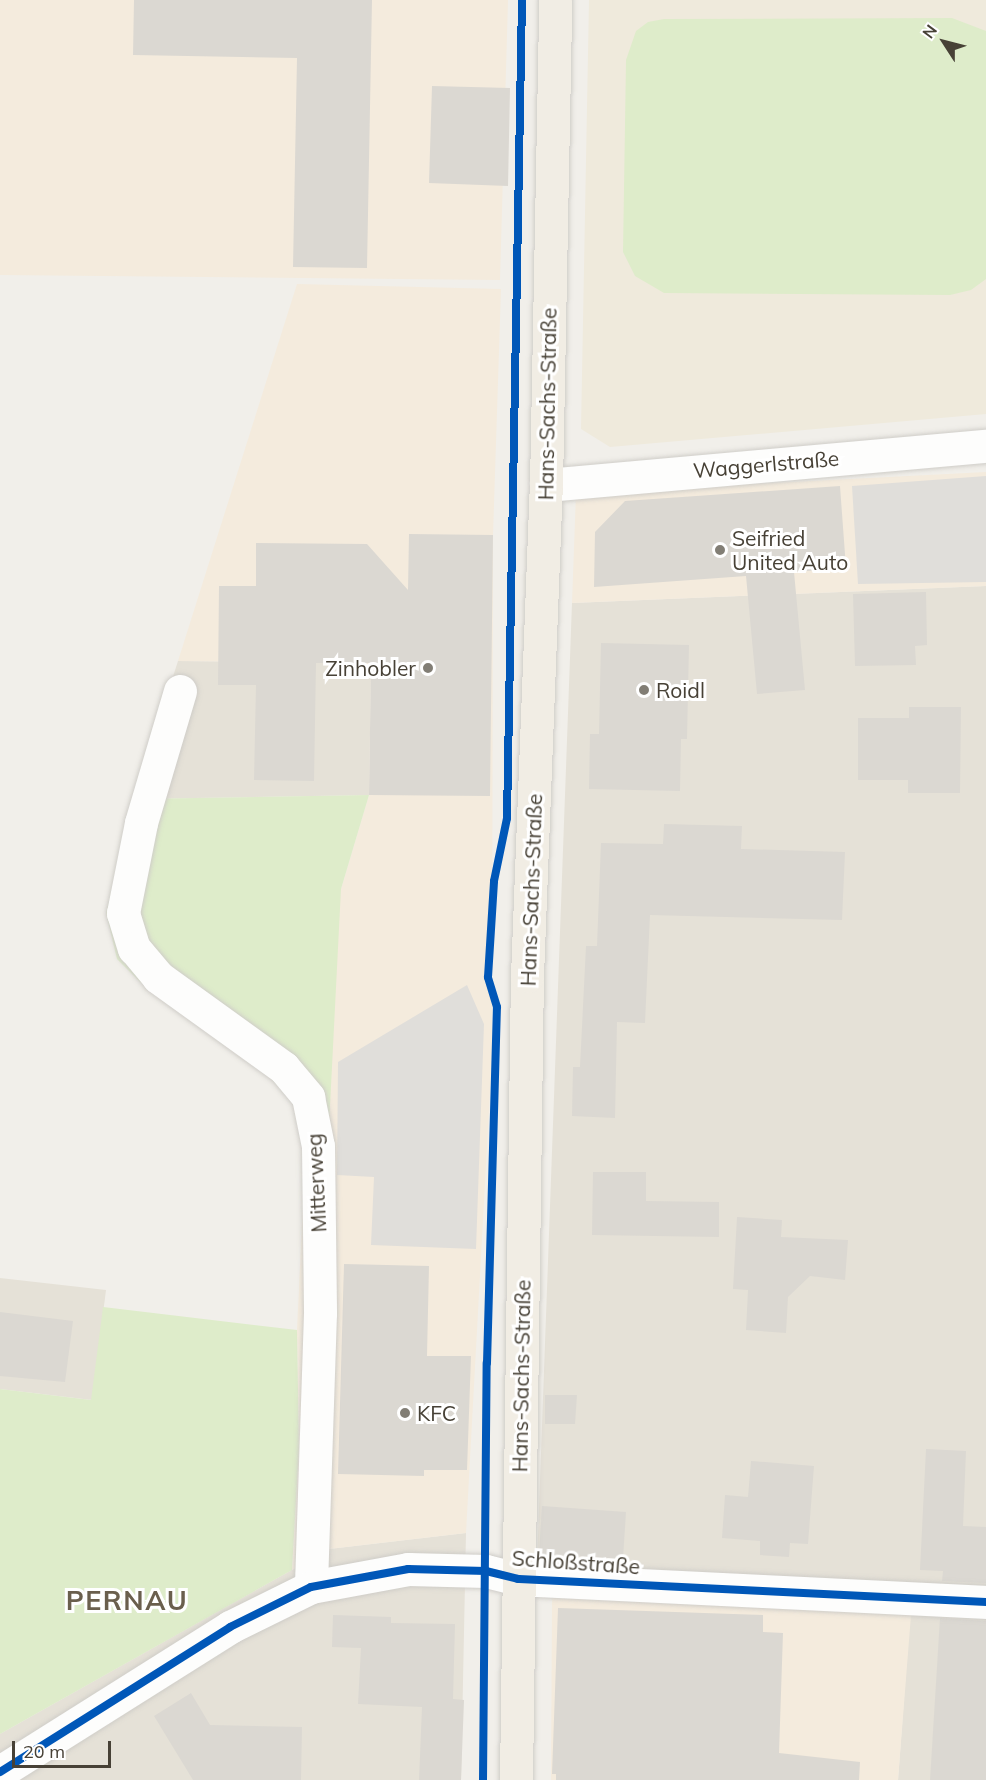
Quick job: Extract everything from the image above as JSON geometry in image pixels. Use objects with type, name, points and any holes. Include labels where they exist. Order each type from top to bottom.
[{"type":"main road","name":"Hans-Sachs-Straße","points":[[516,1780],[527,976],[546,484],[555,0]]},
{"type":"street","name":"Waggerlstraße","points":[[546,484],[986,446]]},
{"type":"street","name":"Mitterweg","points":[[180,691],[141,823],[123,913],[134,948],[158,976],[284,1068],[308,1097],[318,1146],[320,1313],[311,1587]]},
{"type":"street","name":"Schloßstraße","points":[[0,1772],[230,1627],[311,1587],[408,1569],[486,1571],[518,1579],[986,1602]]},
{"type":"shaded area","points":[[0,0],[508,0],[500,280],[0,275]]},
{"type":"shaded area","points":[[589,0],[986,0],[986,414],[610,447],[581,429]]},
{"type":"shaded area","points":[[297,284],[501,289],[493,535],[492,1054],[466,1533],[329,1549],[292,1570],[299,1449],[297,1330],[306,1139],[341,889],[369,795],[371,674],[358,663],[178,661]]},
{"type":"shaded area","points":[[986,472],[986,586],[572,603],[576,493]]},
{"type":"shaded area","points":[[986,476],[986,582],[858,584],[852,486]]},
{"type":"shaded area","points":[[986,586],[986,1780],[898,1780],[910,1615],[552,1598],[537,1563],[572,603]]},
{"type":"shaded area","points":[[178,661],[358,663],[371,673],[369,795],[134,799]]},
{"type":"shaded area","points":[[467,985],[484,1024],[476,1249],[371,1245],[374,1177],[337,1175],[338,1062]]},
{"type":"shaded area","points":[[0,1278],[106,1290],[92,1400],[0,1389]]},
{"type":"shaded area","points":[[466,1533],[461,1780],[0,1780],[0,1734],[329,1549]]},
{"type":"shaded area","points":[[552,1598],[911,1615],[898,1780],[551,1780]]},
{"type":"green space","points":[[952,18],[986,31],[986,279],[971,290],[950,295],[664,293],[635,276],[623,252],[626,60],[636,31],[648,22],[664,19]]},
{"type":"green space","points":[[369,795],[341,889],[329,1126],[295,1103],[247,1055],[139,981],[117,959],[106,913],[134,799]]},
{"type":"green space","points":[[103,1307],[297,1330],[299,1449],[292,1570],[0,1734],[0,1389],[91,1400]]},
{"type":"building","points":[[134,0],[372,0],[367,268],[293,267],[297,58],[133,55]]},
{"type":"building","points":[[432,86],[510,88],[508,186],[429,183]]},
{"type":"building","name":"Seifried United Auto","points":[[840,486],[846,568],[794,572],[805,690],[757,694],[746,576],[594,587],[595,532],[625,501]]},
{"type":"building","name":"Zinhobler","points":[[409,534],[493,535],[490,796],[369,795],[371,663],[316,663],[314,781],[254,780],[256,685],[218,685],[219,586],[256,586],[256,543],[367,544],[408,590]]},
{"type":"building","points":[[926,592],[927,645],[915,646],[916,665],[855,666],[853,594]]},
{"type":"building","name":"Roidl","points":[[601,643],[689,645],[687,739],[681,739],[680,791],[589,789],[590,734],[599,734]]},
{"type":"building","points":[[909,707],[961,707],[960,793],[908,793],[908,780],[858,780],[858,718],[909,718]]},
{"type":"building","points":[[664,824],[742,826],[741,849],[845,852],[842,920],[650,915],[645,1023],[617,1022],[615,1118],[572,1116],[573,1067],[580,1067],[586,946],[597,946],[601,843],[663,844]]},
{"type":"building","points":[[593,1172],[646,1172],[646,1201],[719,1202],[719,1237],[592,1235]]},
{"type":"building","points":[[737,1217],[782,1220],[781,1237],[848,1240],[845,1280],[810,1276],[788,1297],[786,1333],[746,1330],[748,1290],[733,1289]]},
{"type":"building","name":"KFC","points":[[344,1264],[429,1266],[427,1356],[471,1356],[467,1470],[424,1470],[424,1476],[338,1474]]},
{"type":"building","points":[[0,1312],[73,1321],[65,1382],[0,1376]]},
{"type":"building","points":[[545,1395],[577,1395],[575,1424],[545,1424]]},
{"type":"building","points":[[926,1449],[966,1451],[963,1526],[986,1527],[986,1583],[942,1581],[943,1571],[920,1570]]},
{"type":"building","points":[[751,1461],[814,1466],[808,1544],[790,1543],[789,1557],[760,1555],[760,1541],[722,1538],[725,1495],[748,1497]]},
{"type":"building","points":[[542,1506],[626,1512],[623,1559],[539,1554]]},
{"type":"building","points":[[558,1608],[763,1615],[763,1632],[783,1633],[779,1753],[860,1762],[859,1780],[556,1780],[556,1774],[552,1774]]},
{"type":"building","points":[[333,1615],[391,1617],[391,1623],[455,1624],[453,1699],[464,1700],[461,1780],[419,1780],[422,1707],[358,1704],[361,1648],[332,1647]]},
{"type":"building","points":[[940,1618],[986,1621],[986,1780],[930,1780]]},
{"type":"building","points":[[191,1693],[210,1725],[302,1727],[301,1780],[193,1780],[154,1716]]},
{"type":"cycle path","points":[[483,1780],[487,1363],[497,1007],[488,977],[494,881],[507,818],[522,0]]},
{"type":"cycle path","points":[[0,1772],[230,1627],[311,1587],[408,1569],[486,1571],[518,1579],[986,1602]]},
{"type":"place","name":"Seifried United Auto","points":[[720,550]]},
{"type":"place","name":"Zinhobler","points":[[428,668]]},
{"type":"place","name":"Roidl","points":[[644,690]]},
{"type":"place","name":"KFC","points":[[405,1413]]},
{"type":"district","name":"PERNAU","points":[[127,1601]]}]
